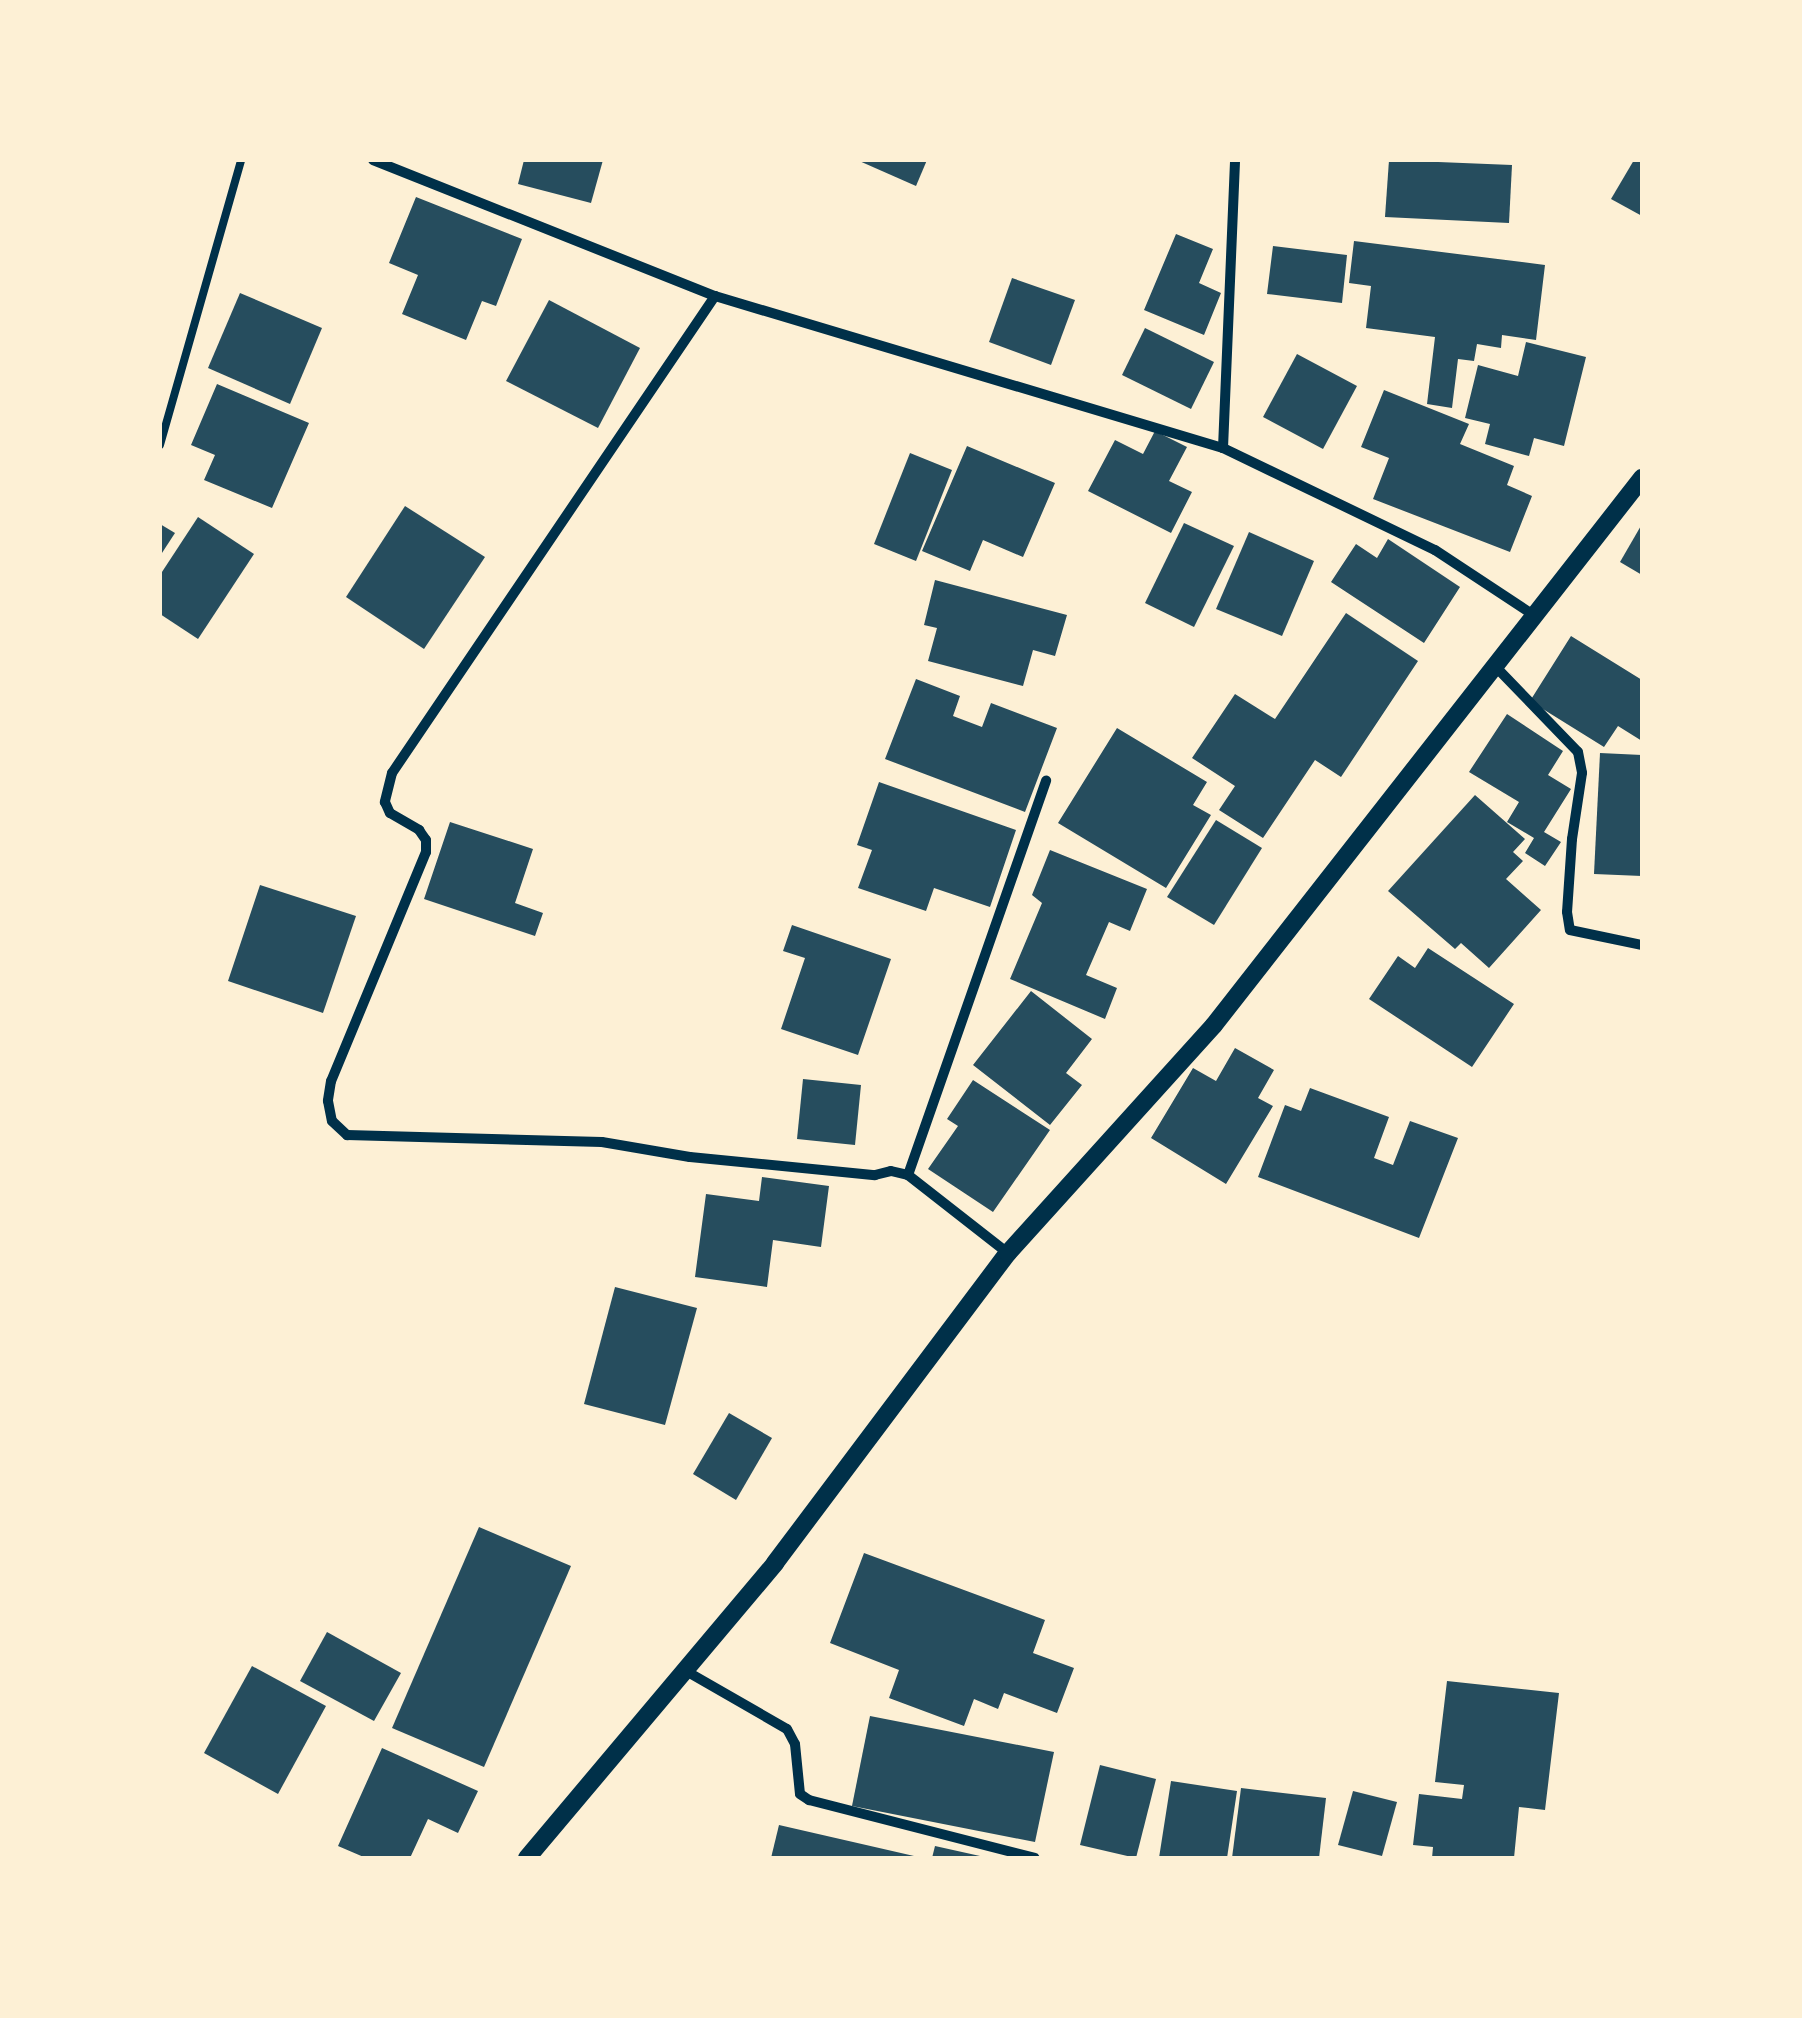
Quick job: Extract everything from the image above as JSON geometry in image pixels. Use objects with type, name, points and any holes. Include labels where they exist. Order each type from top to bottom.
[{"type":"street","points":[[373,160],[714,296],[1223,448],[1436,550],[1535,616]]},
{"type":"street","points":[[1223,448],[1234,160]]},
{"type":"street","points":[[714,296],[392,773],[385,802],[390,813],[419,830],[426,840],[426,852],[331,1081],[328,1101],[332,1122],[347,1135],[602,1142],[690,1157],[908,1175],[1008,1253]]},
{"type":"street","points":[[527,1858],[775,1562],[1008,1253],[1214,1025],[1642,478]]},
{"type":"street","points":[[1493,664],[1578,752],[1582,773],[1571,858],[1567,912],[1570,930],[1642,944]]},
{"type":"street","points":[[908,1175],[1046,780]]},
{"type":"street","points":[[686,1671],[787,1729],[795,1744],[800,1794],[809,1800],[1036,1858]]},
{"type":"lane","points":[[160,445],[240,160]]},
{"type":"building","points":[[524,160],[603,160],[591,203],[518,184]]},
{"type":"building","points":[[857,160],[927,160],[916,186]]},
{"type":"building","points":[[1389,160],[1512,165],[1509,223],[1385,217]]},
{"type":"building","points":[[1634,160],[1642,160],[1642,216],[1611,199]]},
{"type":"building","points":[[416,197],[522,239],[496,306],[482,301],[466,340],[402,314],[418,275],[389,263]]},
{"type":"building","points":[[1176,234],[1213,249],[1199,283],[1221,293],[1204,335],[1144,310]]},
{"type":"building","points":[[1354,241],[1545,265],[1536,340],[1502,335],[1501,348],[1477,344],[1474,361],[1458,359],[1452,408],[1427,404],[1435,337],[1366,328],[1371,286],[1349,283]]},
{"type":"building","points":[[1273,246],[1347,255],[1342,303],[1267,294]]},
{"type":"building","points":[[1012,278],[1075,300],[1051,365],[989,342]]},
{"type":"building","points":[[240,293],[322,328],[290,404],[208,368]]},
{"type":"building","points":[[549,300],[640,348],[598,428],[506,381]]},
{"type":"building","points":[[1145,328],[1214,362],[1191,409],[1122,375]]},
{"type":"building","points":[[1526,342],[1586,357],[1564,446],[1534,438],[1529,456],[1485,444],[1490,424],[1465,418],[1478,365],[1518,376]]},
{"type":"building","points":[[1297,354],[1357,386],[1323,449],[1263,417]]},
{"type":"building","points":[[217,384],[309,423],[272,508],[204,480],[215,455],[191,445]]},
{"type":"building","points":[[1384,390],[1469,424],[1460,444],[1514,466],[1507,485],[1532,496],[1510,552],[1373,499],[1389,458],[1361,447]]},
{"type":"building","points":[[1155,431],[1187,447],[1169,481],[1192,492],[1171,533],[1088,491],[1115,440],[1143,454]]},
{"type":"building","points":[[967,446],[1055,483],[1023,557],[983,540],[970,571],[922,551]]},
{"type":"building","points":[[910,453],[952,470],[916,561],[874,544]]},
{"type":"building","points":[[405,506],[485,557],[424,649],[346,597]]},
{"type":"building","points":[[198,517],[254,554],[198,639],[160,614],[160,575]]},
{"type":"building","points":[[1184,523],[1234,546],[1194,627],[1145,603]]},
{"type":"building","points":[[160,524],[175,533],[160,556]]},
{"type":"building","points":[[1642,524],[1642,575],[1620,562]]},
{"type":"building","points":[[1249,532],[1314,561],[1282,636],[1216,609]]},
{"type":"building","points":[[1388,539],[1460,587],[1424,643],[1331,582],[1356,544],[1377,558]]},
{"type":"building","points":[[935,580],[1067,615],[1055,656],[1033,650],[1023,686],[928,661],[937,628],[924,625]]},
{"type":"building","points":[[1346,613],[1418,661],[1341,777],[1315,760],[1263,838],[1219,810],[1235,786],[1192,758],[1235,694],[1275,719]]},
{"type":"building","points":[[1571,636],[1642,680],[1642,741],[1618,726],[1604,747],[1530,701]]},
{"type":"building","points":[[916,679],[960,696],[953,716],[982,727],[991,703],[1057,728],[1025,812],[885,759]]},
{"type":"building","points":[[1507,714],[1563,751],[1548,775],[1571,789],[1544,832],[1561,842],[1545,866],[1525,853],[1534,838],[1507,822],[1519,802],[1469,772]]},
{"type":"building","points":[[1117,728],[1207,782],[1193,805],[1211,815],[1166,888],[1058,823]]},
{"type":"building","points":[[1600,753],[1642,755],[1642,876],[1594,874]]},
{"type":"building","points":[[879,782],[1016,830],[990,907],[934,888],[926,911],[858,888],[872,850],[857,845]]},
{"type":"building","points":[[1475,795],[1525,839],[1513,852],[1523,861],[1506,879],[1541,910],[1489,968],[1461,943],[1455,949],[1388,891]]},
{"type":"building","points":[[1216,820],[1262,848],[1214,925],[1167,897]]},
{"type":"building","points":[[450,822],[533,849],[515,903],[543,913],[535,936],[424,899]]},
{"type":"building","points":[[1050,850],[1147,889],[1130,931],[1109,922],[1086,975],[1117,988],[1105,1019],[1010,979],[1042,903],[1032,895]]},
{"type":"building","points":[[260,885],[356,916],[323,1013],[228,981]]},
{"type":"building","points":[[792,925],[891,959],[858,1055],[781,1029],[805,958],[783,951]]},
{"type":"building","points":[[1428,948],[1514,1004],[1472,1067],[1369,999],[1398,956],[1415,968]]},
{"type":"building","points":[[1031,991],[1092,1039],[1066,1073],[1082,1085],[1050,1125],[973,1065]]},
{"type":"building","points":[[1235,1048],[1274,1070],[1258,1098],[1273,1106],[1226,1184],[1151,1138],[1193,1068],[1216,1081]]},
{"type":"building","points":[[803,1079],[861,1085],[855,1145],[797,1139]]},
{"type":"building","points":[[973,1080],[1050,1130],[993,1212],[928,1169],[958,1126],[947,1119]]},
{"type":"building","points":[[1310,1088],[1389,1117],[1374,1158],[1393,1165],[1410,1121],[1458,1138],[1419,1238],[1258,1177],[1285,1105],[1301,1111]]},
{"type":"building","points":[[762,1177],[829,1186],[821,1247],[773,1240],[767,1287],[695,1277],[706,1194],[759,1201]]},
{"type":"building","points":[[615,1287],[697,1308],[665,1425],[584,1404]]},
{"type":"building","points":[[729,1413],[772,1438],[736,1500],[693,1474]]},
{"type":"building","points":[[479,1527],[571,1566],[484,1767],[392,1728]]},
{"type":"building","points":[[864,1553],[1045,1620],[1033,1653],[1074,1668],[1057,1713],[1004,1693],[998,1709],[974,1699],[964,1726],[889,1698],[899,1670],[830,1643]]},
{"type":"building","points":[[327,1632],[401,1673],[374,1721],[300,1681]]},
{"type":"building","points":[[252,1666],[326,1706],[278,1794],[204,1753]]},
{"type":"building","points":[[1447,1681],[1559,1693],[1545,1810],[1519,1807],[1514,1858],[1432,1858],[1433,1847],[1413,1845],[1419,1794],[1462,1799],[1464,1785],[1435,1782]]},
{"type":"building","points":[[870,1716],[1054,1752],[1035,1842],[852,1806]]},
{"type":"building","points":[[382,1748],[478,1791],[458,1833],[428,1819],[410,1858],[366,1858],[338,1846]]},
{"type":"building","points":[[1100,1765],[1156,1779],[1136,1858],[1080,1845]]},
{"type":"building","points":[[1171,1781],[1237,1791],[1227,1858],[1159,1858]]},
{"type":"building","points":[[1241,1788],[1326,1798],[1319,1858],[1232,1858]]},
{"type":"building","points":[[1353,1791],[1397,1802],[1382,1856],[1338,1845]]},
{"type":"building","points":[[779,1825],[914,1856],[914,1858],[771,1858]]},
{"type":"building","points":[[935,1846],[980,1856],[932,1858]]}]
